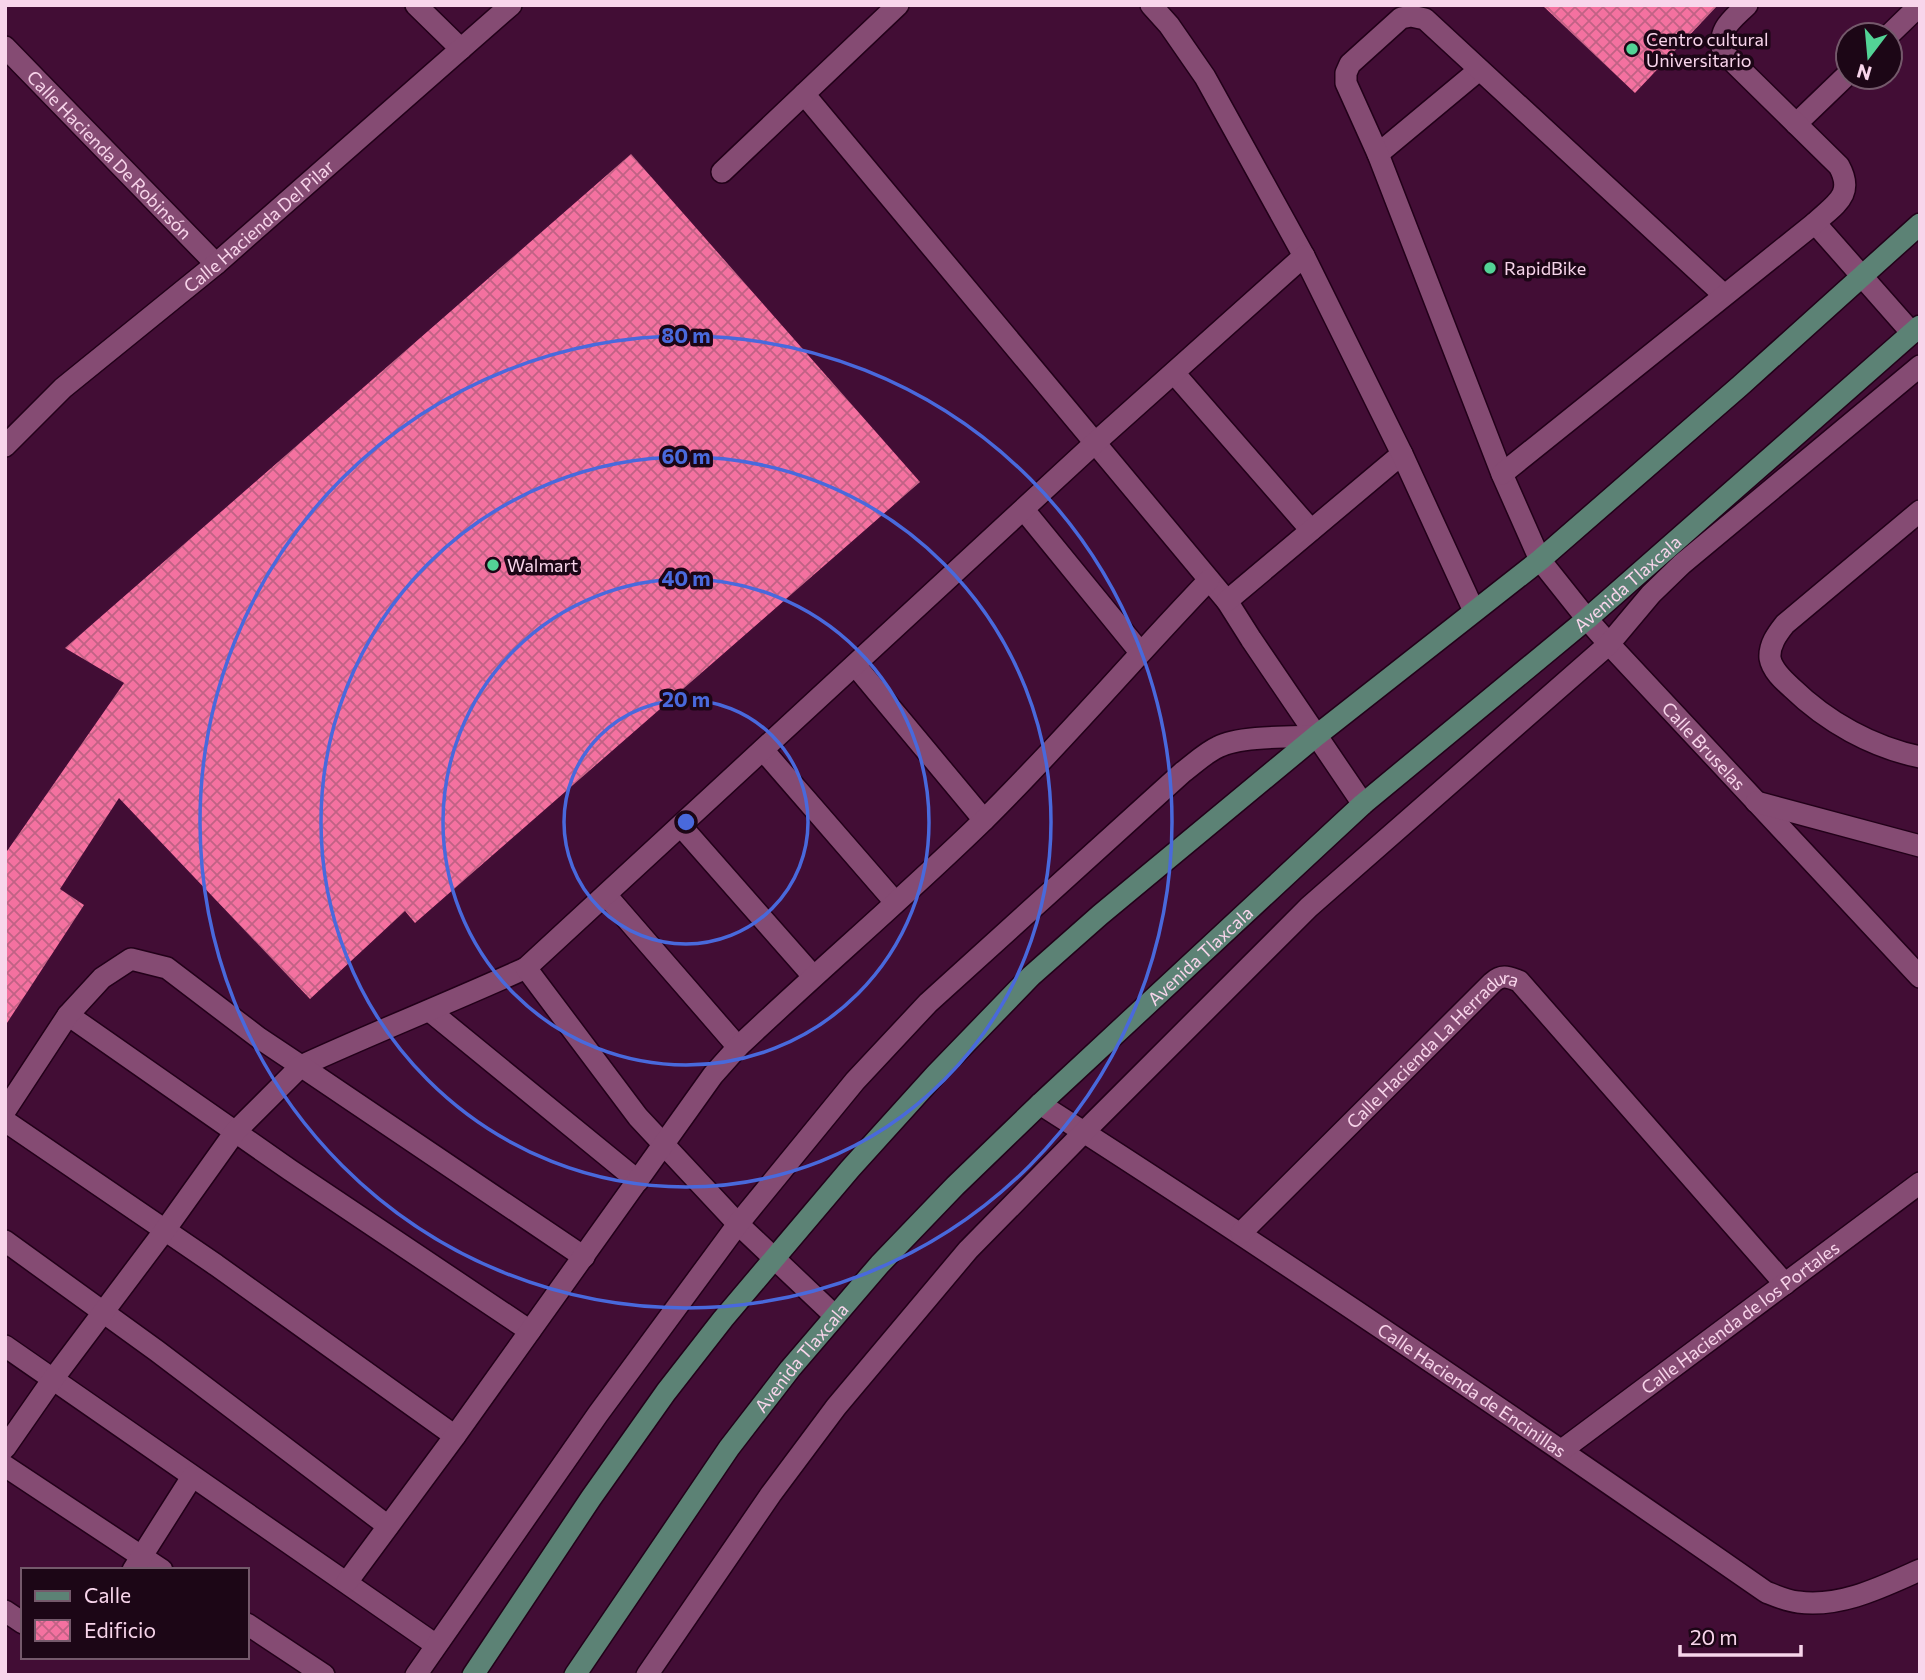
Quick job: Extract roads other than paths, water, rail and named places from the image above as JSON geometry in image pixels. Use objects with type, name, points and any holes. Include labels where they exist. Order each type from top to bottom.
[{"type":"main road","points":[[473,1675],[591,1498],[666,1392],[723,1319],[850,1168],[1031,976],[1100,915],[1316,736],[1541,560],[1920,224]]},
{"type":"main road","name":"Avenida Tlaxcala","points":[[575,1675],[729,1448],[790,1369],[834,1315],[946,1196],[1040,1104],[1363,804],[1587,619],[1916,330]]},
{"type":"street","points":[[416,5],[461,49]]},
{"type":"street","name":"Calle Hacienda Del Pilar","points":[[5,446],[63,388],[216,264],[511,5]]},
{"type":"street","points":[[722,172],[898,5]]},
{"type":"street","points":[[1151,5],[1169,25],[1205,77],[1304,257],[1402,454],[1474,611]]},
{"type":"street","points":[[1502,474],[1815,223],[1843,196],[1846,185],[1839,166],[1723,52],[1720,43],[1722,32],[1747,5]]},
{"type":"street","points":[[1903,21],[1920,5]]},
{"type":"street","name":"Calle Bruselas","points":[[1479,70],[1425,19],[1411,16],[1401,18],[1350,64],[1346,83],[1378,153],[1502,474],[1541,560],[1609,644],[1755,802],[1920,846]]},
{"type":"street","name":"Calle Hacienda De Robinsón","points":[[5,47],[216,264]]},
{"type":"street","points":[[1378,153],[1479,70],[1724,296]]},
{"type":"street","points":[[1796,124],[1834,87]]},
{"type":"street","points":[[804,94],[1227,601],[1363,804]]},
{"type":"street","points":[[1815,223],[1861,277],[1916,330]]},
{"type":"street","points":[[5,1448],[235,1132],[301,1066],[526,968],[1096,442],[1304,257]]},
{"type":"street","name":"Avenida Tlaxcala","points":[[647,1675],[771,1494],[836,1407],[968,1250],[1310,907],[1609,644],[1651,594],[1682,564],[1920,366]]},
{"type":"street","points":[[1174,373],[1311,530]]},
{"type":"street","points":[[1227,601],[1402,454]]},
{"type":"street","points":[[1024,510],[1140,652]]},
{"type":"street","points":[[1920,511],[1785,624],[1770,649],[1770,661],[1780,677],[1805,702],[1856,734],[1882,746],[1920,757]]},
{"type":"street","points":[[347,1582],[584,1258],[713,1075],[738,1046],[984,820],[1040,764],[1209,579]]},
{"type":"street","points":[[855,665],[984,820]]},
{"type":"street","points":[[416,1675],[597,1414],[738,1224],[855,1082],[928,1003],[1182,772],[1219,746],[1234,741],[1316,736]]},
{"type":"street","points":[[762,750],[895,902]]},
{"type":"street","points":[[1755,802],[1920,978]]},
{"type":"street","points":[[681,825],[813,976]]},
{"type":"street","points":[[606,895],[738,1046]]},
{"type":"street","points":[[5,1111],[68,1015],[102,978],[131,959],[167,968],[259,1038],[584,1258]]},
{"type":"street","points":[[526,968],[638,1118],[738,1224],[834,1315]]},
{"type":"street","name":"Calle Hacienda La Herradura","points":[[1241,1233],[1498,977],[1508,976],[1519,981],[1785,1284]]},
{"type":"street","points":[[430,1011],[638,1181]]},
{"type":"street","points":[[68,1015],[235,1132],[530,1331]]},
{"type":"street","name":"Calle Hacienda de Encinillas","points":[[1040,1104],[1241,1233],[1766,1592],[1797,1602],[1832,1602],[1877,1589],[1920,1570]]},
{"type":"street","points":[[5,1121],[228,1273],[455,1436]]},
{"type":"street","name":"Calle Hacienda de los Portales","points":[[1562,1450],[1920,1183]]},
{"type":"street","points":[[5,1241],[388,1526]]},
{"type":"street","points":[[5,1346],[436,1645]]},
{"type":"street","points":[[5,1466],[137,1563],[155,1568]]},
{"type":"street","points":[[137,1563],[192,1477]]},
{"type":"street","points":[[5,1611],[21,1622]]},
{"type":"street","points":[[248,1626],[324,1675]]},
{"type":"place","name":"Centro cultural Universitario","points":[[1632,49]]},
{"type":"place","name":"RapidBike","points":[[1490,268]]},
{"type":"place","name":"Walmart","points":[[493,565]]}]
